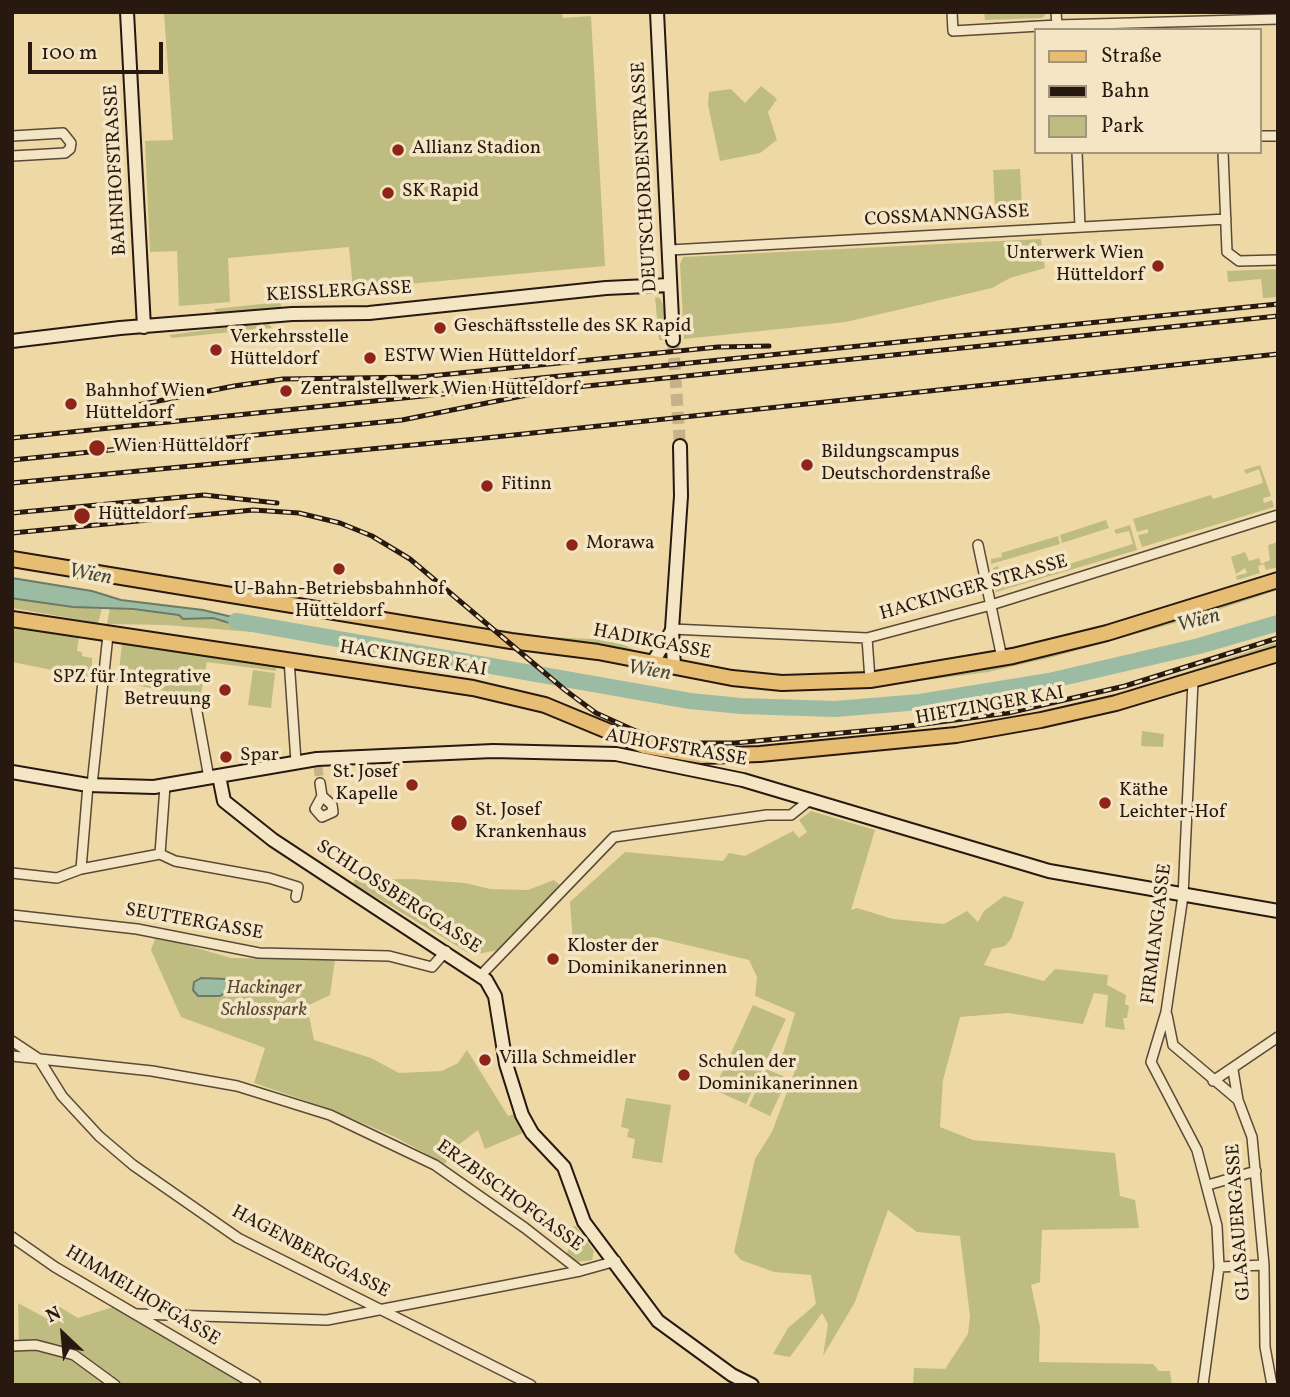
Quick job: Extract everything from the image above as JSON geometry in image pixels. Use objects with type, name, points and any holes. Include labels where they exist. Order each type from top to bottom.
[{"type":"main road","name":"HADIKGASSE","points":[[12,559],[653,662],[732,678],[782,683],[870,680],[1002,658],[1107,633],[1278,580]]},
{"type":"main road","name":"HACKINGER KAI","points":[[12,619],[495,692],[545,705],[644,746],[702,756]]},
{"type":"main road","name":"HIETZINGER KAI","points":[[702,756],[761,754],[956,735],[1053,717],[1193,681],[1278,654]]},
{"type":"street","name":"BAHNHOFSTRASSE","points":[[127,12],[144,327]]},
{"type":"street","name":"DEUTSCHORDENSTRASSE","points":[[657,12],[673,340]]},
{"type":"street","points":[[952,12],[953,30],[1057,25],[1119,27],[1278,19]]},
{"type":"street","points":[[1056,12],[1057,25]]},
{"type":"street","points":[[12,136],[62,133],[71,143],[70,149],[65,153],[12,156]]},
{"type":"street","points":[[1077,154],[1080,227]]},
{"type":"street","points":[[1223,154],[1227,252],[1239,261],[1278,260]]},
{"type":"street","name":"COSSMANNGASSE","points":[[670,250],[1226,219]]},
{"type":"street","name":"KEISSLERGASSE","points":[[12,341],[282,314],[369,313],[592,290],[669,285]]},
{"type":"street","points":[[674,667],[672,629],[681,496],[680,446]]},
{"type":"street","name":"HACKINGER STRASSE","points":[[672,629],[867,638],[991,605],[1278,515]]},
{"type":"street","points":[[978,544],[1002,658]]},
{"type":"street","points":[[653,662],[672,629]]},
{"type":"street","points":[[81,869],[108,635]]},
{"type":"street","points":[[867,638],[870,680]]},
{"type":"street","points":[[289,659],[296,762]]},
{"type":"street","name":"FIRMIANGASSE","points":[[1193,681],[1183,896],[1166,1013],[1155,1046],[1153,1068],[1196,1150],[1208,1185],[1217,1226],[1219,1267],[1203,1385]]},
{"type":"street","points":[[195,701],[214,777]]},
{"type":"street","name":"AUHOFSTRASSE","points":[[12,772],[90,785],[165,786],[296,762],[317,763],[493,751],[616,754],[732,777],[1049,871],[1278,911]]},
{"type":"street","name":"SCHLOSSBERGGASSE","points":[[214,777],[224,801],[273,840],[482,974],[495,996],[506,1064],[527,1126],[564,1167],[584,1222],[615,1261]]},
{"type":"street","points":[[320,783],[322,796]]},
{"type":"street","points":[[160,855],[165,786]]},
{"type":"street","points":[[482,974],[614,837],[767,815],[791,815],[811,799]]},
{"type":"street","points":[[12,873],[57,878],[81,869],[160,855],[175,861],[279,881],[298,887],[296,897]]},
{"type":"street","name":"SEUTTERGASSE","points":[[12,915],[136,929],[258,953],[389,956],[432,967],[446,951]]},
{"type":"street","points":[[1166,1013],[1173,1045]]},
{"type":"street","points":[[1213,1081],[1233,1070],[1278,1037]]},
{"type":"street","name":"ERZBISCHOFGASSE","points":[[12,1041],[38,1059]]},
{"type":"street","points":[[1155,1046],[1165,1042],[1173,1045],[1238,1100]]},
{"type":"street","name":"ERZBISCHOFGASSE","points":[[12,1055],[152,1071],[237,1086],[330,1115],[435,1165],[525,1227],[580,1271],[615,1261]]},
{"type":"street","name":"HAGENBERGGASSE","points":[[38,1059],[62,1096],[99,1136],[133,1165],[238,1238],[531,1385]]},
{"type":"street","name":"GLASAUERGASSE","points":[[1233,1070],[1238,1100],[1252,1137],[1264,1265],[1265,1347],[1272,1385]]},
{"type":"street","points":[[1208,1185],[1256,1171]]},
{"type":"street","name":"HIMMELHOFGASSE","points":[[12,1237],[55,1267],[256,1385]]},
{"type":"street","points":[[615,1261],[658,1321],[734,1380],[752,1385]]},
{"type":"street","points":[[1219,1267],[1264,1265]]},
{"type":"street","points":[[137,1314],[327,1320],[511,1282],[580,1271]]},
{"type":"street","points":[[12,1346],[36,1345],[74,1355],[115,1385]]},
{"type":"street","points":[[234,1371],[235,1385]]},
{"type":"green space","name":"SK Rapid","points":[[164,12],[562,12],[563,18],[591,16],[605,266],[353,289],[349,247],[228,258],[230,302],[179,306],[177,251],[150,252],[145,141],[173,140]]},
{"type":"green space","points":[[984,12],[1047,13],[1042,18],[985,20]]},
{"type":"green space","points":[[761,86],[777,99],[768,112],[777,140],[760,153],[720,161],[708,105],[709,92],[731,89],[745,103]]},
{"type":"green space","points":[[1020,169],[1022,207],[995,209],[993,170]]},
{"type":"green space","points":[[1041,239],[1045,268],[1010,278],[992,288],[846,322],[684,339],[680,264],[683,257]]},
{"type":"green space","points":[[1278,269],[1278,297],[1263,298],[1261,279],[1228,282],[1227,271]]},
{"type":"green space","points":[[655,297],[660,298],[665,309],[668,340],[659,340]]},
{"type":"green space","points":[[280,302],[282,308],[218,314],[214,309]]},
{"type":"green space","points":[[267,322],[272,328],[172,338],[169,335]]},
{"type":"green space","points":[[1260,465],[1271,496],[1263,498],[1264,503],[1272,500],[1274,507],[1142,547],[1138,535],[1148,533],[1148,529],[1137,532],[1133,519],[1211,495],[1213,499],[1263,483],[1259,469],[1246,474],[1244,470]]},
{"type":"green space","points":[[1106,520],[1109,528],[1062,543],[1060,535]]},
{"type":"green space","points":[[1130,525],[1137,550],[996,592],[993,568],[998,566],[1003,580],[1054,564],[1056,568],[1133,544],[1129,531],[1116,534],[1114,530]]},
{"type":"green space","points":[[1058,536],[1060,544],[991,564],[991,559],[1002,557],[1001,553]]},
{"type":"green space","points":[[1278,542],[1278,567],[1266,570],[1264,564],[1258,566],[1260,573],[1237,580],[1236,576],[1247,573],[1245,568],[1236,574],[1231,557],[1245,552],[1249,561],[1259,558],[1261,564],[1270,560],[1268,545]]},
{"type":"green space","points":[[1278,585],[1278,590],[1193,618],[1053,657],[988,672],[897,684],[840,689],[879,685]]},
{"type":"green space","points":[[12,598],[102,609],[98,623],[12,608]]},
{"type":"green space","points":[[110,608],[179,615],[183,619],[213,619],[248,628],[252,632],[166,625],[107,624]]},
{"type":"green space","points":[[12,626],[79,637],[77,651],[82,652],[82,656],[92,658],[92,678],[12,662]]},
{"type":"green space","points":[[549,637],[613,640],[645,655],[548,640]]},
{"type":"green space","points":[[1278,642],[1278,646],[1173,681],[1171,677]]},
{"type":"green space","points":[[122,644],[277,663],[276,671],[207,662],[200,698],[116,681],[116,678],[112,677],[112,670],[119,671]]},
{"type":"green space","points":[[253,670],[275,673],[271,708],[248,705]]},
{"type":"green space","points":[[1142,731],[1164,734],[1163,747],[1141,746]]},
{"type":"green space","points":[[811,811],[875,830],[851,910],[857,908],[893,919],[944,924],[967,911],[978,922],[984,911],[1004,896],[1024,902],[1011,939],[1005,946],[992,949],[984,965],[1044,981],[1055,969],[1108,975],[1107,985],[1126,995],[1125,1004],[1129,1006],[1127,1018],[1123,1018],[1125,1030],[1105,1027],[1108,995],[1094,993],[1083,1024],[1008,1013],[960,1017],[943,1080],[940,1127],[973,1140],[1115,1153],[1120,1196],[1135,1200],[1139,1228],[1042,1230],[1040,1282],[1031,1285],[1040,1327],[1039,1362],[1153,1364],[1159,1371],[1170,1371],[1172,1385],[913,1385],[914,1368],[945,1369],[968,1334],[970,1316],[960,1236],[917,1232],[888,1210],[855,1302],[823,1356],[828,1324],[822,1313],[790,1357],[773,1354],[788,1328],[816,1304],[811,1275],[774,1272],[741,1260],[734,1252],[755,1159],[772,1132],[796,1068],[781,1060],[795,1013],[755,996],[757,977],[749,960],[654,937],[573,943],[570,902],[625,852],[723,861],[729,853],[745,856],[793,831],[799,838],[807,832],[799,820]]},
{"type":"green space","points":[[412,879],[465,883],[490,889],[528,890],[554,880],[561,886],[499,950],[477,954],[467,952],[354,884],[354,880]]},
{"type":"green space","name":"Hackinger Schlosspark","points":[[156,936],[231,958],[335,960],[330,995],[307,1006],[314,1040],[371,1058],[399,1073],[442,1071],[458,1063],[467,1050],[508,1116],[514,1114],[523,1133],[485,1149],[478,1130],[457,1146],[445,1164],[395,1137],[330,1109],[254,1083],[265,1048],[181,1017],[151,950]]},
{"type":"green space","points":[[753,1005],[786,1019],[746,1104],[714,1090]]},
{"type":"green space","points":[[766,1069],[788,1078],[770,1116],[749,1106]]},
{"type":"green space","points":[[626,1098],[671,1105],[662,1163],[632,1158],[635,1139],[627,1137],[629,1129],[621,1127]]},
{"type":"green space","points":[[576,1226],[594,1251],[592,1260],[576,1262],[567,1254],[572,1227]]},
{"type":"green space","points":[[18,1303],[53,1322],[53,1303],[78,1318],[113,1307],[247,1385],[12,1385],[12,1349],[19,1348]]},
{"type":"shaded area","points":[[12,578],[92,591],[121,600],[203,610],[249,621],[257,619],[256,631],[213,618],[183,619],[179,615],[133,609],[73,607],[12,598]]},
{"type":"shaded area","points":[[201,978],[226,979],[230,989],[220,996],[198,996],[193,990],[194,982]]},
{"type":"waterway","name":"Wien","points":[[236,621],[690,701],[741,706],[835,709],[920,702],[1049,681],[1199,646],[1278,623]]},
{"type":"tunnel","points":[[673,340],[680,446]]},
{"type":"tunnel","points":[[318,767],[320,783]]},
{"type":"railway","points":[[510,381],[1278,304]]},
{"type":"railway","points":[[12,460],[402,420],[557,389],[1278,316]]},
{"type":"railway","points":[[133,406],[283,379],[420,377],[718,347],[769,346]]},
{"type":"railway","points":[[12,483],[476,439],[1278,354]]},
{"type":"railway","points":[[12,438],[521,386]]},
{"type":"railway","points":[[12,513],[204,495],[277,503]]},
{"type":"railway","points":[[12,533],[253,510],[299,513],[340,523],[372,536],[410,559],[596,713],[638,732],[685,743],[735,743],[894,728],[1008,713],[1125,686],[1278,638]]},
{"type":"place","name":"Allianz Stadion","points":[[398,150]]},
{"type":"place","name":"SK Rapid","points":[[388,193]]},
{"type":"place","name":"Unterwerk Wien Hütteldorf","points":[[1158,266]]},
{"type":"place","name":"Geschäftsstelle des SK Rapid","points":[[440,328]]},
{"type":"place","name":"Verkehrsstelle Hütteldorf","points":[[216,350]]},
{"type":"place","name":"ESTW Wien Hütteldorf","points":[[370,358]]},
{"type":"place","name":"Zentralstellwerk Wien Hütteldorf","points":[[286,391]]},
{"type":"place","name":"Bahnhof Wien Hütteldorf","points":[[71,404]]},
{"type":"place","name":"Wien Hütteldorf","points":[[97,448]]},
{"type":"place","name":"Bildungscampus Deutschordenstraße","points":[[807,465]]},
{"type":"place","name":"Fitinn","points":[[487,486]]},
{"type":"place","name":"Hütteldorf","points":[[82,516]]},
{"type":"place","name":"Morawa","points":[[572,545]]},
{"type":"place","name":"U-Bahn-Betriebsbahnhof Hütteldorf","points":[[339,569]]},
{"type":"place","name":"SPZ für Integrative Betreuung","points":[[225,690]]},
{"type":"place","name":"Spar","points":[[226,757]]},
{"type":"place","name":"St. Josef Kapelle","points":[[412,785]]},
{"type":"place","name":"Käthe Leichter-Hof","points":[[1105,803]]},
{"type":"place","name":"St. Josef Krankenhaus","points":[[459,823]]},
{"type":"place","name":"Kloster der Dominikanerinnen","points":[[553,959]]},
{"type":"place","name":"Villa Schmeidler","points":[[485,1060]]},
{"type":"place","name":"Schulen der Dominikanerinnen","points":[[684,1075]]}]
